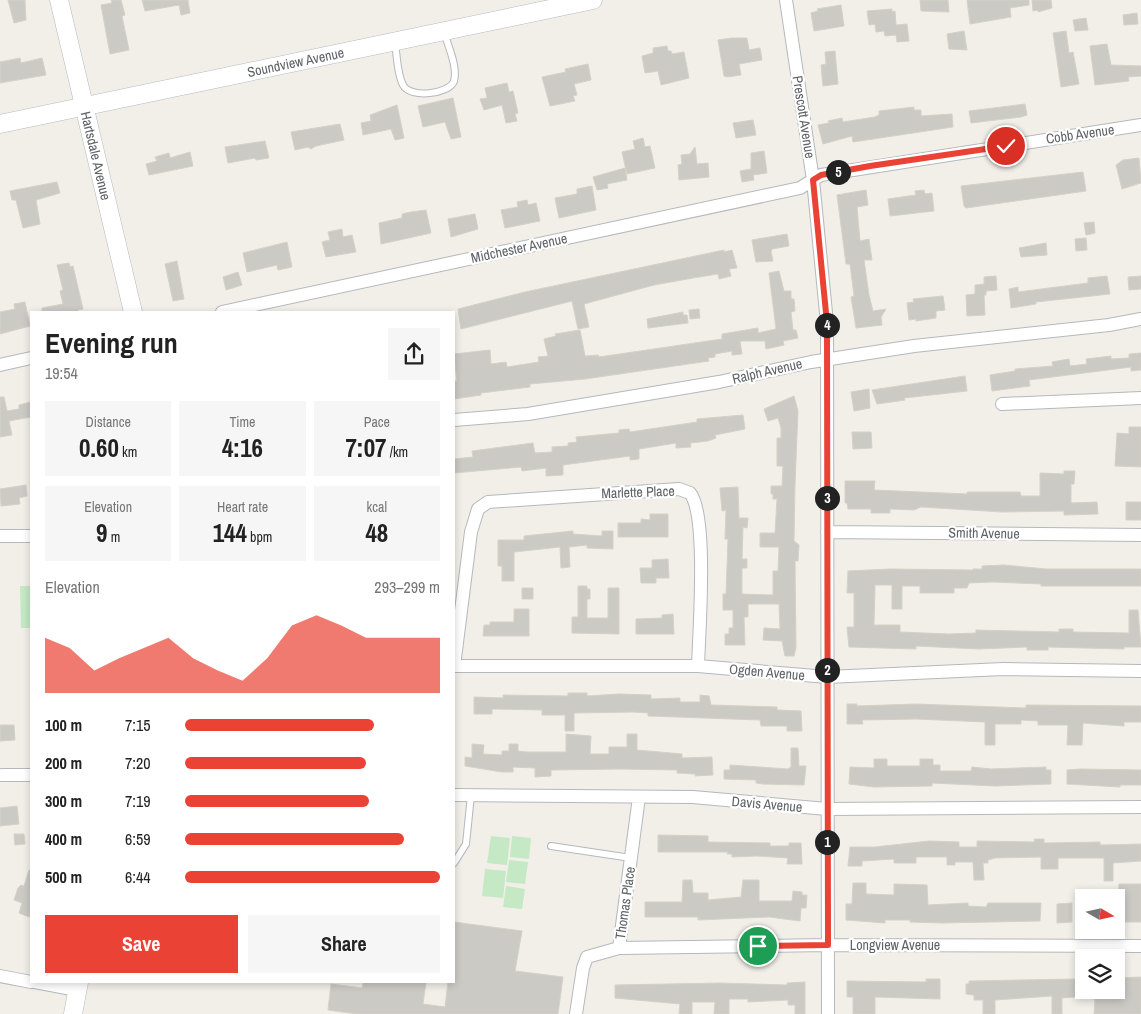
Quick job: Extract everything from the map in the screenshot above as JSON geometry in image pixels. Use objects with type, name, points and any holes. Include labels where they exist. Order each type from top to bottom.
[{"type":"street","name":"Hartsdale Avenue","points":[[59,0],[82,105],[132,311]]},
{"type":"street","name":"Soundview Avenue","points":[[0,124],[82,105],[593,0]]},
{"type":"street","name":"Prescott Avenue","points":[[786,0],[813,180],[827,323],[826,809],[828,1014]]},
{"type":"street","name":"Cobb Avenue","points":[[813,180],[821,175],[870,166],[1141,126]]},
{"type":"street","name":"Midchester Avenue","points":[[227,311],[800,188],[813,180]]},
{"type":"street","name":"Ralph Avenue","points":[[455,420],[547,411],[719,382],[826,359],[914,346],[1109,325],[1141,319]]},
{"type":"street","points":[[0,364],[30,358]]},
{"type":"street","points":[[1002,404],[1141,398]]},
{"type":"street","name":"Marlette Place","points":[[455,658],[471,532],[478,509],[488,502],[679,489],[690,493],[698,508],[700,531],[698,666]]},
{"type":"street","name":"Smith Avenue","points":[[827,532],[1141,535]]},
{"type":"street","points":[[0,536],[30,536]]},
{"type":"street","name":"Ogden Avenue","points":[[455,666],[698,666],[827,677],[1003,669],[1141,671]]},
{"type":"street","points":[[2,775],[30,776]]},
{"type":"street","name":"Davis Avenue","points":[[455,795],[693,797],[826,809],[1141,807]]},
{"type":"street","name":"Thomas Place","points":[[576,1014],[583,968],[587,957],[619,948],[639,796]]},
{"type":"street","name":"Longview Avenue","points":[[619,948],[828,945],[1141,946]]},
{"type":"street","points":[[0,976],[30,981]]},
{"type":"street","points":[[44,983],[78,986],[73,1014]]},
{"type":"lane","points":[[394,41],[403,85],[408,91],[425,94],[448,89],[453,85],[454,70],[444,31]]},
{"type":"lane","points":[[455,860],[466,844],[472,796]]},
{"type":"lane","points":[[551,846],[631,858]]},
{"type":"green space","points":[[20,586],[30,586],[30,628],[21,628]]},
{"type":"green space","points":[[491,836],[510,838],[507,865],[487,863]]},
{"type":"green space","points":[[512,836],[531,838],[529,859],[510,857]]},
{"type":"green space","points":[[509,860],[528,862],[525,884],[506,882]]},
{"type":"green space","points":[[485,869],[506,871],[503,898],[482,896]]},
{"type":"green space","points":[[506,886],[525,889],[522,909],[503,907]]},
{"type":"building","points":[[8,0],[25,0],[26,20],[14,23]]},
{"type":"building","points":[[111,0],[121,0],[125,15],[122,16],[129,50],[110,54],[101,5],[112,3]]},
{"type":"building","points":[[142,0],[188,0],[190,13],[181,15],[179,5],[145,11]]},
{"type":"building","points":[[920,0],[948,0],[949,12],[921,11]]},
{"type":"building","points":[[967,0],[1029,0],[1029,5],[1010,8],[1011,17],[970,24]]},
{"type":"building","points":[[1032,0],[1051,0],[1052,8],[1038,12],[1038,10],[1033,11]]},
{"type":"building","points":[[841,5],[844,26],[814,31],[811,13],[818,11],[817,9]]},
{"type":"building","points":[[892,9],[892,12],[895,11],[896,25],[907,24],[909,41],[897,42],[896,35],[885,36],[884,31],[876,32],[875,24],[869,25],[867,11]]},
{"type":"building","points":[[1137,13],[1138,24],[1124,25],[1123,15]]},
{"type":"building","points":[[1086,18],[1088,30],[1075,31],[1073,20]]},
{"type":"building","points":[[964,31],[967,50],[949,49],[947,34]]},
{"type":"building","points":[[1066,31],[1069,53],[1073,52],[1079,84],[1061,87],[1053,33]]},
{"type":"building","points":[[747,38],[749,50],[760,48],[762,60],[739,64],[741,75],[727,77],[724,76],[718,40]]},
{"type":"building","points":[[1107,44],[1111,65],[1141,66],[1141,76],[1128,77],[1129,81],[1095,85],[1090,46]]},
{"type":"building","points":[[667,46],[668,51],[671,51],[672,54],[684,52],[689,78],[661,85],[658,71],[645,73],[642,56],[653,53],[653,48]]},
{"type":"building","points":[[835,51],[838,84],[823,86],[821,65],[826,64],[825,52]]},
{"type":"building","points":[[20,58],[21,63],[42,58],[46,75],[0,83],[0,62]]},
{"type":"building","points":[[588,64],[591,80],[574,84],[577,95],[573,96],[575,101],[550,106],[542,77],[566,72],[565,69]]},
{"type":"building","points":[[507,83],[509,92],[513,91],[518,113],[515,114],[517,121],[506,123],[502,105],[484,110],[480,99],[487,98],[485,88]]},
{"type":"building","points":[[453,98],[461,137],[451,139],[445,122],[423,127],[418,106]]},
{"type":"building","points":[[1025,104],[1027,115],[971,123],[969,111]]},
{"type":"building","points":[[397,105],[404,138],[395,140],[391,129],[363,135],[361,123],[371,121],[370,115]]},
{"type":"building","points":[[914,107],[914,110],[921,110],[921,116],[952,114],[953,127],[853,142],[852,136],[823,144],[818,125],[842,118],[843,122],[875,117],[879,115],[879,111]]},
{"type":"building","points":[[753,120],[756,135],[736,138],[733,123]]},
{"type":"building","points":[[340,124],[344,140],[316,146],[311,149],[308,147],[295,150],[291,132]]},
{"type":"building","points":[[643,138],[645,147],[650,146],[655,168],[627,174],[622,152],[635,149],[633,141]]},
{"type":"building","points":[[265,141],[269,158],[256,160],[255,158],[228,163],[225,147]]},
{"type":"building","points":[[695,147],[697,164],[708,163],[709,177],[679,180],[678,165],[682,164],[681,155],[690,154]]},
{"type":"building","points":[[764,151],[767,173],[753,175],[754,180],[742,182],[740,171],[751,169],[751,153]]},
{"type":"building","points":[[190,152],[193,166],[149,175],[146,164],[157,161],[155,157],[169,153],[170,158]]},
{"type":"building","points":[[1139,158],[1141,183],[1122,189],[1116,165],[1123,160]]},
{"type":"building","points":[[625,168],[627,180],[607,184],[608,188],[597,190],[593,177]]},
{"type":"building","points":[[1083,172],[1086,191],[966,208],[964,206],[961,186]]},
{"type":"building","points":[[57,182],[60,193],[36,200],[40,224],[23,228],[16,200],[12,200],[10,191]]},
{"type":"building","points":[[592,186],[596,210],[559,218],[555,198],[577,194],[577,189]]},
{"type":"building","points":[[866,190],[868,205],[857,207],[860,241],[869,239],[872,260],[864,260],[869,295],[873,311],[886,309],[881,317],[882,325],[856,328],[851,297],[854,296],[850,264],[846,264],[837,195]]},
{"type":"building","points":[[924,190],[925,194],[932,193],[934,211],[890,216],[888,199],[916,195],[915,191]]},
{"type":"building","points":[[527,200],[528,205],[536,203],[540,221],[505,228],[501,210],[518,207],[517,202]]},
{"type":"building","points":[[426,210],[431,233],[381,244],[379,223],[402,218],[402,214]]},
{"type":"building","points":[[475,214],[478,229],[451,237],[448,219]]},
{"type":"building","points":[[1094,222],[1095,233],[1086,235],[1084,223]]},
{"type":"building","points":[[342,229],[343,237],[352,235],[356,252],[326,257],[322,242],[330,240],[328,232]]},
{"type":"building","points":[[787,234],[789,246],[772,249],[773,261],[756,262],[752,240]]},
{"type":"building","points":[[1086,238],[1087,250],[1076,251],[1075,239]]},
{"type":"building","points":[[287,242],[292,267],[278,270],[277,265],[247,272],[243,253]]},
{"type":"building","points":[[1046,243],[1047,255],[1021,257],[1019,248]]},
{"type":"building","points":[[724,250],[724,252],[732,250],[737,268],[729,269],[731,276],[719,279],[718,274],[654,285],[584,304],[589,327],[578,329],[572,301],[461,329],[458,309],[525,292]]},
{"type":"building","points":[[177,261],[184,299],[173,301],[165,264]]},
{"type":"building","points":[[69,263],[70,267],[73,266],[83,309],[78,311],[42,311],[42,308],[63,304],[60,291],[63,290],[57,265]]},
{"type":"building","points":[[779,271],[784,291],[791,291],[791,299],[794,299],[795,311],[791,312],[793,330],[796,330],[798,338],[783,341],[784,345],[766,349],[765,341],[740,341],[742,354],[732,355],[732,351],[715,354],[715,357],[708,358],[709,361],[585,379],[530,384],[530,387],[481,393],[481,395],[455,399],[455,381],[457,381],[455,354],[490,350],[491,364],[506,362],[507,367],[539,362],[538,357],[548,356],[544,339],[556,336],[555,334],[580,330],[585,356],[598,355],[599,357],[722,339],[722,334],[758,328],[758,333],[776,329],[769,273]]},
{"type":"building","points":[[238,272],[242,285],[226,290],[223,277]]},
{"type":"building","points":[[996,276],[997,290],[986,291],[986,295],[984,295],[985,315],[967,316],[966,295],[975,294],[975,285],[984,284],[984,277]]},
{"type":"building","points":[[1107,276],[1110,294],[1036,302],[1036,304],[1011,308],[1009,289],[1018,287],[1018,292],[1088,283],[1088,278]]},
{"type":"building","points":[[1141,276],[1141,289],[1129,290],[1128,277]]},
{"type":"building","points":[[943,296],[945,310],[936,311],[936,318],[916,321],[916,319],[909,320],[907,303],[914,302],[913,299]]},
{"type":"building","points":[[25,302],[30,326],[0,334],[0,312],[15,309],[14,304]]},
{"type":"building","points":[[699,309],[700,318],[690,319],[689,310]]},
{"type":"building","points":[[683,312],[683,315],[687,315],[688,323],[648,328],[647,319]]},
{"type":"building","points":[[1141,353],[1141,370],[1131,371],[1131,367],[1029,380],[1030,386],[992,391],[990,375],[1015,371],[1015,369],[1053,366],[1052,362],[1069,359],[1070,366],[1087,364],[1086,359],[1111,356],[1111,359],[1129,358],[1129,354]]},
{"type":"building","points":[[965,376],[967,391],[904,398],[905,400],[877,404],[872,390]]},
{"type":"building","points":[[869,389],[870,408],[854,411],[851,392]]},
{"type":"building","points":[[794,396],[798,411],[794,541],[799,545],[798,561],[795,561],[796,647],[794,656],[785,656],[782,641],[763,640],[764,628],[780,629],[779,604],[748,604],[748,617],[744,617],[745,645],[725,645],[725,634],[729,634],[729,628],[733,628],[733,610],[723,610],[723,594],[726,594],[728,539],[725,539],[726,510],[722,511],[720,488],[738,487],[739,518],[748,518],[747,528],[743,527],[742,559],[747,559],[747,568],[742,568],[742,594],[773,595],[773,571],[778,571],[779,547],[760,547],[760,533],[775,533],[777,499],[773,499],[771,486],[782,486],[783,466],[777,466],[777,438],[781,438],[778,418],[768,421],[764,409]]},
{"type":"building","points":[[0,397],[4,397],[7,411],[19,409],[19,405],[30,402],[30,417],[9,421],[12,435],[0,437]]},
{"type":"building","points":[[743,415],[745,429],[715,435],[716,438],[708,441],[690,443],[691,447],[676,448],[676,443],[639,449],[639,459],[630,460],[630,456],[563,465],[563,475],[546,476],[546,468],[522,471],[521,467],[455,473],[455,459],[473,457],[472,451],[533,443],[535,453],[552,452],[552,447],[568,446],[568,443],[577,442],[576,437],[619,433],[619,430],[629,429],[630,432],[697,422],[697,419]]},
{"type":"building","points":[[1129,427],[1141,427],[1141,467],[1115,466],[1117,433],[1129,434]]},
{"type":"building","points":[[852,432],[871,432],[872,448],[853,449]]},
{"type":"building","points":[[1064,471],[1075,471],[1074,484],[1071,484],[1071,503],[1097,502],[1098,514],[1064,515],[1064,511],[1002,512],[921,507],[914,510],[890,509],[890,513],[871,513],[871,509],[848,509],[847,503],[845,503],[845,481],[875,481],[874,490],[967,494],[967,492],[1020,492],[1021,496],[1040,496],[1040,473],[1064,474]]},
{"type":"building","points":[[26,485],[27,496],[19,498],[20,504],[1,506],[0,489]]},
{"type":"building","points":[[1126,502],[1141,502],[1141,520],[1126,520]]},
{"type":"building","points":[[650,514],[668,514],[668,537],[618,537],[618,523],[641,523],[641,519],[650,520]]},
{"type":"building","points":[[573,531],[573,534],[602,536],[602,531],[613,531],[613,549],[587,548],[587,545],[569,547],[570,567],[561,568],[560,547],[514,552],[514,581],[502,581],[502,566],[498,566],[498,540],[524,540],[524,536]]},
{"type":"building","points":[[668,559],[669,578],[656,578],[656,583],[641,583],[640,568],[652,568],[652,560]]},
{"type":"building","points":[[1004,565],[1046,569],[1141,569],[1141,586],[1041,586],[1041,584],[992,582],[969,583],[967,588],[954,588],[954,593],[920,593],[920,586],[902,586],[902,609],[892,609],[892,585],[875,585],[874,625],[900,625],[900,632],[949,634],[976,633],[976,630],[1059,632],[1059,629],[1073,629],[1073,632],[1129,633],[1129,610],[1138,610],[1141,647],[1124,647],[1124,649],[1048,647],[1048,650],[1027,650],[1027,647],[979,649],[916,646],[916,649],[849,647],[847,627],[854,627],[854,593],[847,593],[848,571],[890,569],[973,570],[982,569],[982,566]]},
{"type":"building","points":[[578,586],[587,586],[587,589],[590,589],[590,599],[587,599],[587,618],[608,618],[608,588],[619,588],[619,634],[572,633],[572,617],[578,617]]},
{"type":"building","points":[[522,588],[533,588],[533,599],[522,599]]},
{"type":"building","points":[[514,609],[529,609],[529,636],[483,636],[484,625],[490,625],[490,622],[514,622]]},
{"type":"building","points":[[673,614],[674,634],[636,634],[636,619],[662,618],[662,615]]},
{"type":"building","points":[[568,693],[587,693],[587,696],[651,695],[651,699],[680,698],[680,702],[700,702],[700,695],[709,696],[711,705],[777,707],[777,710],[801,711],[802,731],[787,731],[787,726],[761,726],[760,720],[648,716],[648,713],[633,712],[574,713],[574,731],[565,731],[565,715],[542,715],[542,710],[492,709],[492,714],[474,714],[474,697],[503,698],[503,695],[568,696]]},
{"type":"building","points":[[847,704],[857,704],[857,706],[916,704],[1026,708],[1026,705],[1141,706],[1141,722],[1124,722],[1124,726],[1083,723],[1082,745],[1067,745],[1068,725],[1038,725],[1038,721],[1021,720],[1021,724],[995,724],[995,745],[985,745],[985,722],[916,719],[862,720],[863,724],[847,724]]},
{"type":"building","points":[[0,725],[14,725],[15,740],[0,741]]},
{"type":"building","points":[[566,734],[591,736],[590,754],[609,754],[609,747],[627,747],[627,734],[637,734],[637,750],[682,754],[682,758],[712,757],[713,775],[695,776],[695,774],[677,773],[677,770],[619,769],[551,770],[551,776],[535,777],[535,768],[513,767],[513,772],[502,772],[465,766],[465,757],[472,758],[472,744],[484,745],[483,754],[502,755],[502,751],[509,751],[509,744],[518,744],[518,751],[566,752]]},
{"type":"building","points":[[791,748],[798,748],[799,766],[806,766],[804,785],[763,784],[756,783],[756,780],[724,779],[724,770],[730,770],[730,765],[788,769],[791,767]]},
{"type":"building","points":[[874,759],[887,759],[887,766],[920,766],[920,759],[933,759],[933,765],[940,765],[940,771],[971,771],[972,767],[991,769],[1046,767],[1046,770],[1051,770],[1051,784],[995,786],[932,783],[932,786],[874,787],[849,784],[850,767],[874,768]]},
{"type":"building","points":[[1067,770],[1141,770],[1141,785],[1120,785],[1120,787],[1067,784]]},
{"type":"building","points":[[17,806],[19,824],[0,826],[0,808]]},
{"type":"building","points":[[14,834],[24,834],[25,844],[15,845]]},
{"type":"building","points":[[658,835],[708,836],[708,842],[770,843],[770,846],[789,846],[789,843],[801,843],[802,864],[787,864],[788,858],[732,857],[732,854],[727,854],[728,852],[658,852]]},
{"type":"building","points":[[1034,839],[1044,839],[1044,843],[1100,842],[1100,845],[1141,844],[1141,861],[1113,863],[1113,881],[1104,881],[1104,858],[1058,858],[1058,869],[1041,869],[1041,857],[995,858],[988,860],[988,863],[983,863],[984,880],[974,880],[973,862],[955,862],[955,865],[947,865],[947,857],[916,857],[916,863],[894,863],[894,859],[862,861],[862,866],[848,866],[850,847],[875,847],[929,841],[959,842],[959,847],[977,847],[977,841],[1035,842]]},
{"type":"building","points":[[30,870],[29,917],[19,913],[22,903],[14,900],[18,888],[21,885],[24,886]]},
{"type":"building","points":[[683,880],[692,880],[693,893],[708,893],[708,900],[741,897],[743,880],[759,880],[759,901],[792,901],[793,891],[802,892],[802,895],[807,895],[806,908],[801,908],[800,921],[769,917],[698,920],[698,917],[645,917],[645,902],[682,902]]},
{"type":"building","points":[[853,883],[866,883],[866,894],[894,895],[894,884],[927,885],[928,905],[968,903],[968,906],[986,907],[988,903],[1041,903],[1040,921],[942,923],[885,920],[885,923],[846,920],[846,904],[852,904]]},
{"type":"building","points":[[1119,884],[1141,884],[1141,922],[1125,922],[1125,889],[1119,889]]},
{"type":"building","points":[[1072,903],[1072,922],[1057,923],[1057,904]]},
{"type":"building","points":[[455,922],[522,931],[515,971],[563,977],[558,1014],[357,1014],[328,1010],[331,984],[362,988],[363,983],[426,983],[423,1004],[445,1007],[448,983],[455,983]]},
{"type":"building","points":[[1141,977],[1141,1014],[1094,1014],[1095,999],[1125,999],[1125,978]]},
{"type":"building","points":[[926,979],[940,979],[940,999],[875,997],[875,1014],[853,1014],[853,997],[847,997],[847,981],[926,982]]},
{"type":"building","points":[[1075,979],[1075,997],[1062,998],[1062,1014],[1052,1014],[1052,996],[995,1000],[995,1014],[983,1014],[983,1000],[974,1000],[974,995],[966,994],[966,984],[969,984],[969,981]]},
{"type":"building","points":[[805,982],[805,1014],[795,1014],[795,1005],[788,1005],[788,1000],[748,1002],[748,999],[729,999],[729,1014],[714,1014],[715,1002],[692,1002],[692,1014],[679,1014],[680,1004],[615,998],[615,985],[720,983],[787,985],[787,983]]},
{"type":"route","points":[[758,946],[828,945],[826,809],[827,323],[813,180],[821,175],[870,166],[1006,146]]}]
